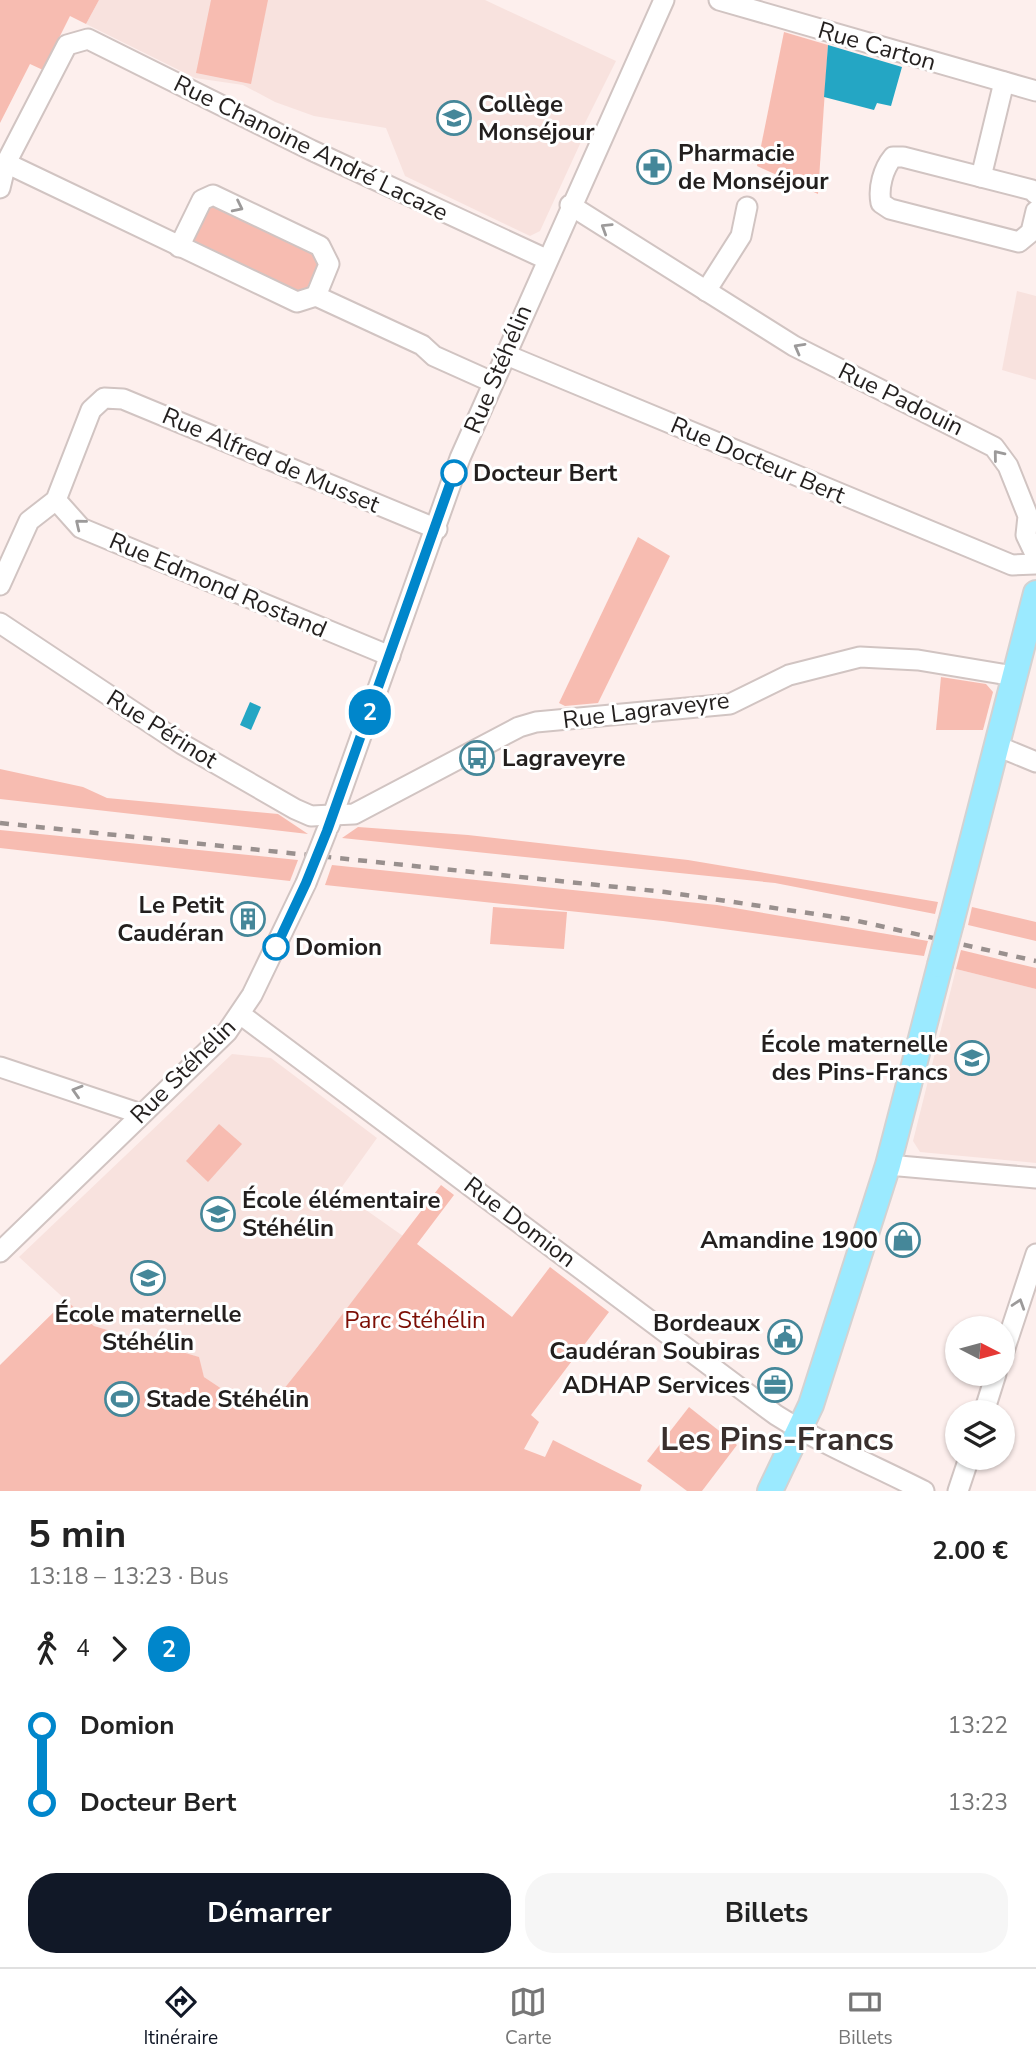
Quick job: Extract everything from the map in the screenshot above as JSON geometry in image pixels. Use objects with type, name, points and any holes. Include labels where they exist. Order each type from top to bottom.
[{"type":"main road","points":[[770,1491],[800,1430],[888,1165],[1036,593]]},
{"type":"street","name":"Rue Stéhélin","points":[[0,1252],[227,1032],[240,1014],[306,883],[437,529],[460,458],[570,205],[664,0]]},
{"type":"street","name":"Rue Carton","points":[[719,0],[1036,91]]},
{"type":"street","name":"Rue Chanoine André Lacaze","points":[[6,163],[67,46],[77,40],[88,39],[311,149],[546,259]]},
{"type":"street","points":[[981,177],[1004,82]]},
{"type":"street","points":[[1036,194],[1032,190],[903,157],[893,158],[887,165],[879,193],[881,203],[890,209],[1019,242],[1031,232],[1036,211]]},
{"type":"street","points":[[0,188],[6,163],[297,302],[316,296],[422,345],[434,356],[492,382]]},
{"type":"street","points":[[179,247],[202,200],[213,195],[320,246],[329,264],[316,296]]},
{"type":"street","name":"Rue Padouin","points":[[570,205],[794,346],[994,447],[1008,466],[1028,516],[1026,535],[1036,556]]},
{"type":"street","points":[[706,290],[741,236],[747,207]]},
{"type":"street","name":"Rue Docteur Bert","points":[[504,354],[1012,565],[1036,564]]},
{"type":"street","name":"Rue Alfred de Musset","points":[[56,500],[91,410],[104,398],[123,398],[437,529]]},
{"type":"street","points":[[0,585],[29,521],[56,500]]},
{"type":"street","name":"Rue Edmond Rostand","points":[[56,500],[80,528],[390,656]]},
{"type":"street","name":"Rue Périnot","points":[[0,623],[182,744],[295,809],[329,824]]},
{"type":"street","name":"Rue Lagraveyre","points":[[329,824],[363,810],[501,734],[537,722],[730,704],[789,675],[860,657],[918,660],[1014,676]]},
{"type":"street","points":[[997,746],[1036,762]]},
{"type":"street","name":"Rue Domion","points":[[240,1014],[800,1430],[820,1437],[925,1491]]},
{"type":"street","points":[[0,1067],[141,1114]]},
{"type":"street","points":[[888,1165],[1036,1178]]},
{"type":"street","points":[[1015,1318],[1036,1254]]},
{"type":"street","points":[[958,1491],[965,1470]]},
{"type":"shaded area","name":"Collège Monséjour","points":[[99,0],[485,0],[616,61],[583,127],[585,133],[540,231],[530,236],[405,176],[386,128],[314,116],[275,102],[243,85],[195,78],[86,24]]},
{"type":"shaded area","points":[[1017,291],[1036,296],[1036,380],[1002,370]]},
{"type":"shaded area","name":"École maternelle des Pins-Francs","points":[[956,969],[1036,989],[1036,1163],[920,1152],[913,1141]]},
{"type":"shaded area","name":"École élémentaire Stéhélin","points":[[232,1054],[271,1058],[377,1138],[339,1191],[403,1236],[279,1395],[268,1403],[256,1403],[228,1393],[204,1377],[198,1357],[94,1326],[19,1257]]},
{"type":"green space","points":[[0,0],[99,0],[86,24],[70,16],[43,70],[30,64],[0,123]]},
{"type":"green space","points":[[211,0],[268,0],[251,84],[196,73]]},
{"type":"green space","points":[[784,32],[828,45],[818,194],[757,166]]},
{"type":"green space","points":[[217,204],[314,248],[320,263],[306,290],[294,292],[194,245],[193,233],[205,207]]},
{"type":"green space","points":[[638,537],[670,556],[598,703],[565,706],[559,703]]},
{"type":"green space","points":[[941,677],[986,684],[993,692],[983,730],[936,730]]},
{"type":"green space","points":[[0,769],[83,787],[107,798],[278,814],[308,834],[0,799]]},
{"type":"green space","points":[[358,827],[468,835],[688,860],[938,902],[935,914],[775,883],[342,838]]},
{"type":"green space","points":[[0,830],[298,860],[290,881],[0,848]]},
{"type":"green space","points":[[332,865],[717,905],[928,941],[924,956],[663,921],[325,885]]},
{"type":"green space","points":[[493,907],[567,912],[564,949],[490,944]]},
{"type":"green space","points":[[972,907],[1036,922],[1036,941],[968,925]]},
{"type":"green space","points":[[961,950],[1036,968],[1036,989],[956,969]]},
{"type":"green space","points":[[219,1124],[242,1144],[208,1182],[186,1161]]},
{"type":"green space","name":"Stade Stéhélin","points":[[441,1185],[454,1195],[417,1244],[512,1317],[550,1267],[609,1312],[531,1415],[539,1422],[524,1449],[545,1457],[553,1440],[642,1485],[640,1491],[0,1491],[0,1365],[66,1300],[94,1326],[199,1357],[204,1377],[228,1393],[256,1403],[268,1403],[279,1395],[315,1350]]},
{"type":"green space","points":[[689,1407],[737,1445],[702,1491],[687,1491],[647,1461]]},
{"type":"water","points":[[828,45],[902,67],[891,106],[877,103],[874,110],[824,97]]},
{"type":"water","points":[[250,702],[261,707],[251,730],[240,725]]},
{"type":"railway","points":[[0,823],[665,892],[849,919],[1036,961]]},
{"type":"bus line","name":"2","points":[[276,947],[327,831],[437,529],[454,473]]},
{"type":"place","name":"Collège Monséjour","points":[[454,118]]},
{"type":"place","name":"Pharmacie de Monséjour","points":[[654,167]]},
{"type":"place","name":"Docteur Bert","points":[[454,473]]},
{"type":"place","name":"Lagraveyre","points":[[477,758]]},
{"type":"place","name":"Le Petit Caudéran","points":[[248,919]]},
{"type":"place","name":"Domion","points":[[276,947]]},
{"type":"place","name":"École maternelle des Pins-Francs","points":[[972,1058]]},
{"type":"place","name":"École élémentaire Stéhélin","points":[[218,1214]]},
{"type":"place","name":"Amandine 1900","points":[[903,1240]]},
{"type":"place","name":"École maternelle Stéhélin","points":[[148,1278]]},
{"type":"place","name":"Bordeaux Caudéran Soubiras","points":[[785,1337]]},
{"type":"place","name":"ADHAP Services","points":[[775,1385]]},
{"type":"place","name":"Stade Stéhélin","points":[[122,1399]]},
{"type":"district","name":"Les Pins-Francs","points":[[777,1439]]},
{"type":"park label","name":"Parc Stéhélin","points":[[415,1320]]}]
